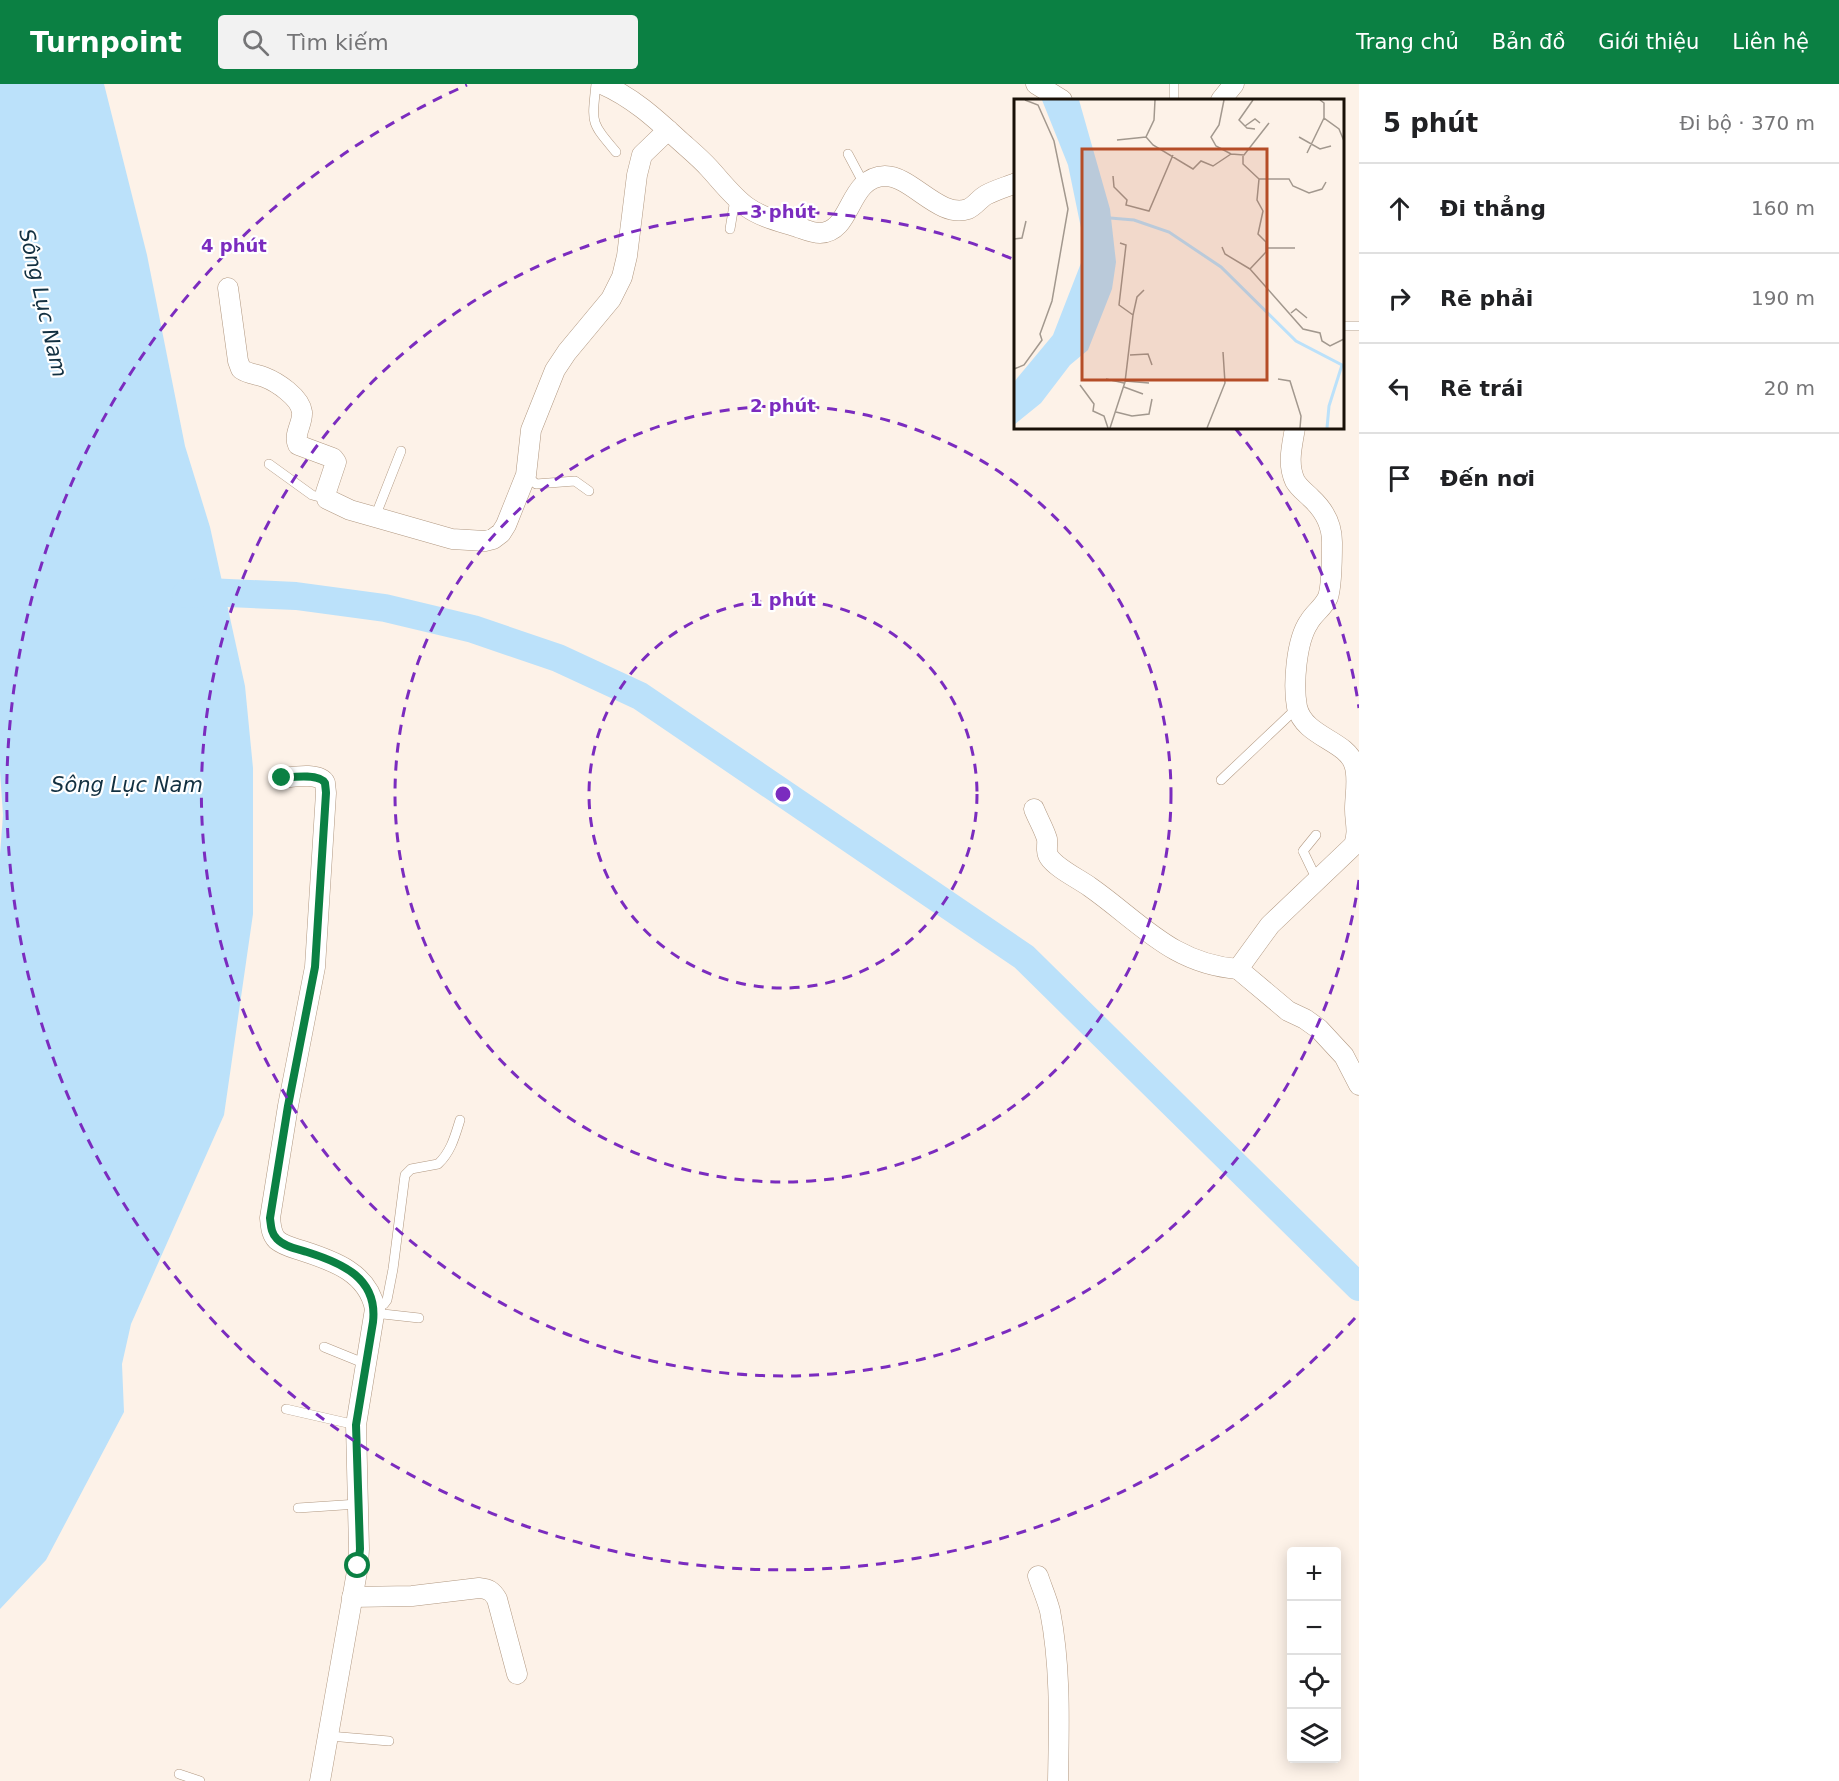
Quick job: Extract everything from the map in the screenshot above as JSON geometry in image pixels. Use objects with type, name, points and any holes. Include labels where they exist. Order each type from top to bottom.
[{"type":"street","points":[[602,84],[627,96],[643,108],[707,166],[747,207],[759,214],[818,233],[825,233],[842,221],[857,192],[875,177],[893,177],[901,180],[942,206],[958,210],[967,209],[985,195],[1014,184]]},
{"type":"street","points":[[1036,84],[1060,99]]},
{"type":"street","points":[[1222,99],[1233,84]]},
{"type":"street","points":[[228,288],[241,369],[280,385],[294,398],[300,405],[302,413],[296,441],[298,445],[333,458],[336,462],[326,492],[327,499],[350,510],[452,539],[485,541],[493,539],[506,525],[526,475],[531,430],[555,370],[611,299],[622,277],[642,155],[668,130]]},
{"type":"street","points":[[1238,969],[1270,925],[1354,845],[1358,836],[1354,762],[1346,752],[1310,727],[1303,720],[1297,708],[1298,650],[1308,622],[1328,597],[1332,540],[1328,520],[1313,499],[1296,483],[1290,460],[1295,429]]},
{"type":"street","points":[[282,778],[312,776],[321,779],[325,784],[326,793],[315,967],[288,1106],[270,1218],[272,1230],[276,1238],[284,1245],[331,1260],[358,1277],[373,1301],[375,1311],[356,1425],[360,1549],[320,1781]]},
{"type":"street","points":[[1034,809],[1047,839],[1047,854],[1052,861],[1091,887],[1161,943],[1184,956],[1206,964],[1238,969],[1288,1011],[1305,1019],[1318,1029],[1344,1056],[1359,1085]]},
{"type":"street","points":[[1038,1576],[1049,1609],[1055,1644],[1060,1712],[1058,1781]]},
{"type":"street","points":[[352,1597],[412,1596],[479,1588],[488,1589],[492,1591],[496,1599],[517,1674]]},
{"type":"lane","points":[[596,84],[593,122],[616,152]]},
{"type":"lane","points":[[848,154],[864,184]]},
{"type":"lane","points":[[730,229],[736,197]]},
{"type":"lane","points":[[375,517],[401,451]]},
{"type":"lane","points":[[269,464],[312,495],[327,499]]},
{"type":"lane","points":[[526,475],[536,484],[576,481],[589,491]]},
{"type":"lane","points":[[1221,780],[1297,708]]},
{"type":"lane","points":[[1316,835],[1303,851],[1317,880]]},
{"type":"lane","points":[[375,1311],[387,1300],[405,1175],[411,1170],[441,1162],[452,1146],[460,1120]]},
{"type":"lane","points":[[375,1311],[419,1318]]},
{"type":"lane","points":[[324,1347],[366,1364]]},
{"type":"lane","points":[[286,1409],[356,1425]]},
{"type":"lane","points":[[298,1508],[358,1504]]},
{"type":"lane","points":[[328,1736],[389,1741]]},
{"type":"lane","points":[[179,1774],[200,1781]]},
{"type":"water","name":"Sông Lục Nam","points":[[0,84],[104,84],[147,255],[185,446],[210,527],[245,686],[253,768],[253,914],[224,1115],[131,1324],[122,1364],[124,1412],[46,1560],[0,1609],[0,854],[3,815],[0,771]]},
{"type":"waterway","points":[[186,594],[207,592],[296,596],[385,608],[473,629],[558,658],[640,696],[1024,957],[1359,1287]]},
{"type":"route","points":[[282,778],[312,776],[321,779],[325,784],[326,793],[313,984],[288,1106],[270,1218],[276,1238],[284,1245],[331,1260],[346,1268],[358,1277],[373,1301],[375,1309],[356,1425],[360,1549],[358,1566]]}]
